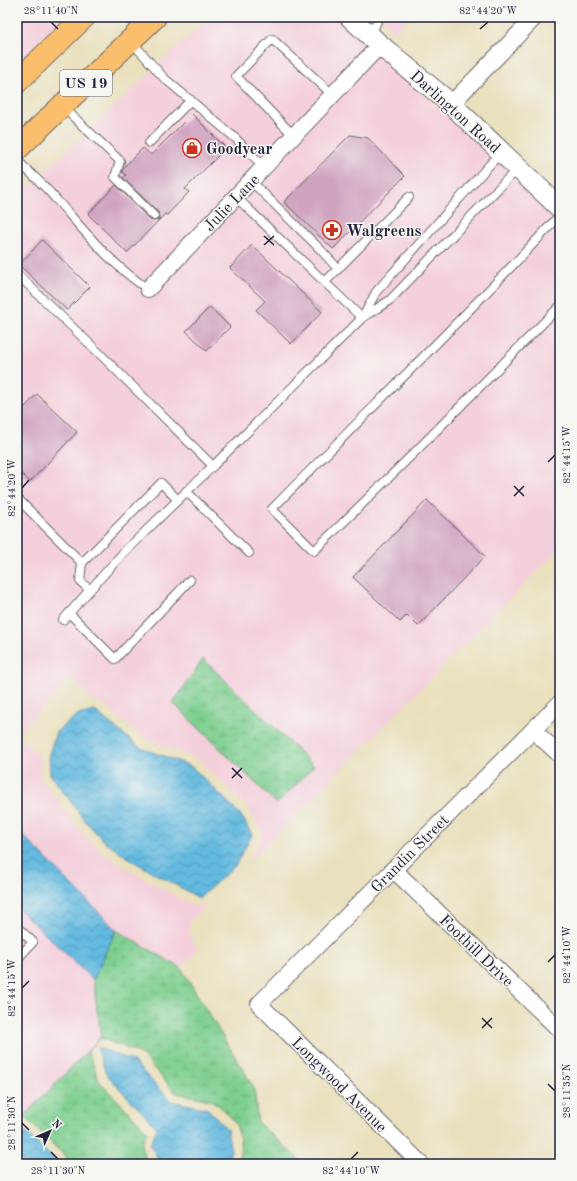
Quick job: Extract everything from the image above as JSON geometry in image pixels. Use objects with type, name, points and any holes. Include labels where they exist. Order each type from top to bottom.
[{"type":"highway","name":"US 19","points":[[17,82],[84,17]]},
{"type":"highway","name":"US 19","points":[[17,149],[155,17]]},
{"type":"street","name":"Darlington Road","points":[[350,17],[451,104],[560,208]]},
{"type":"street","points":[[451,104],[535,17]]},
{"type":"street","name":"Julie Lane","points":[[148,289],[333,95],[375,40]]},
{"type":"street","name":"Grandin Street","points":[[258,1004],[560,703]]},
{"type":"street","points":[[533,730],[560,755]]},
{"type":"street","name":"Foothill Drive","points":[[393,869],[560,1030]]},
{"type":"street","name":"Longwood Avenue","points":[[258,1004],[421,1164]]},
{"type":"lane","points":[[375,40],[379,17]]},
{"type":"lane","points":[[294,136],[236,76],[272,39],[333,95]]},
{"type":"lane","points":[[131,40],[164,78],[234,137],[264,166]]},
{"type":"lane","points":[[150,144],[191,100]]},
{"type":"lane","points":[[62,106],[120,162],[115,176],[154,216]]},
{"type":"lane","points":[[362,318],[376,292],[501,151]]},
{"type":"lane","points":[[17,160],[53,196],[80,227],[132,278],[148,289]]},
{"type":"lane","points":[[63,620],[123,553],[186,491],[214,466],[362,318],[390,300],[518,168]]},
{"type":"lane","points":[[251,181],[321,250],[338,269]]},
{"type":"lane","points":[[236,197],[362,318]]},
{"type":"lane","points":[[325,282],[409,198]]},
{"type":"lane","points":[[560,215],[470,310],[272,508],[314,551],[560,306]]},
{"type":"lane","points":[[19,279],[97,351],[214,466]]},
{"type":"lane","points":[[90,590],[80,581],[82,563],[161,483],[178,500]]},
{"type":"lane","points":[[186,491],[248,553]]},
{"type":"lane","points":[[17,498],[82,563]]},
{"type":"lane","points":[[69,613],[115,659],[190,580]]},
{"type":"lane","points":[[17,927],[33,942],[17,958]]},
{"type":"shaded area","points":[[17,17],[65,17],[17,63]]},
{"type":"shaded area","points":[[209,17],[335,17],[373,52],[444,112],[560,221],[560,548],[247,864],[261,839],[261,830],[248,808],[198,759],[145,739],[102,704],[94,702],[71,678],[17,734],[17,198]],"holes":[[[203,659],[313,766],[277,804],[173,703]]]},
{"type":"shaded area","points":[[381,17],[409,17],[394,33]]},
{"type":"shaded area","points":[[17,735],[40,756],[40,775],[42,780],[78,828],[101,851],[132,872],[194,906],[205,905],[219,892],[190,921],[188,932],[197,951],[181,968],[116,930],[17,829]]},
{"type":"shaded area","points":[[17,907],[93,980],[101,1037],[24,1116],[17,1110]]},
{"type":"green space","points":[[203,659],[314,766],[277,804],[173,703]]},
{"type":"green space","points":[[116,930],[181,968],[254,1088],[258,1123],[304,1164],[236,1164],[240,1155],[238,1131],[234,1121],[223,1109],[210,1100],[176,1093],[141,1054],[101,1038],[88,1051],[99,1081],[147,1131],[142,1148],[149,1164],[73,1164],[24,1116],[101,1037],[93,980]]},
{"type":"water","points":[[95,711],[139,747],[191,766],[241,815],[252,835],[235,866],[199,898],[138,864],[106,843],[86,822],[50,774],[49,754],[56,732],[77,715]]},
{"type":"water","points":[[17,829],[116,930],[93,980],[17,907]]},
{"type":"water","points":[[97,1047],[133,1061],[171,1101],[208,1109],[227,1129],[231,1151],[226,1164],[161,1164],[150,1145],[157,1128],[106,1074]]},
{"type":"water","points":[[17,1124],[59,1164],[25,1164],[17,1156]]},
{"type":"building","points":[[192,114],[226,148],[185,189],[189,192],[127,253],[88,214],[116,185],[150,220],[158,220],[158,212],[123,178],[126,175],[122,172],[124,167],[143,148],[151,155]]},
{"type":"building","name":"Walgreens","points":[[350,135],[368,138],[405,176],[333,249],[284,202]]},
{"type":"building","points":[[42,240],[90,287],[67,310],[19,265]]},
{"type":"building","points":[[252,245],[322,312],[291,344],[256,310],[265,301],[230,268]]},
{"type":"building","points":[[210,307],[230,327],[207,351],[186,331]]},
{"type":"building","points":[[37,394],[77,432],[30,482],[17,469],[17,399],[25,407]]},
{"type":"building","points":[[427,500],[485,556],[418,626],[407,615],[400,622],[353,577]]},
{"type":"waterway","points":[[17,24],[24,17]]},
{"type":"place","name":"Goodyear","points":[[192,148]]},
{"type":"place","name":"Walgreens","points":[[332,230]]}]
